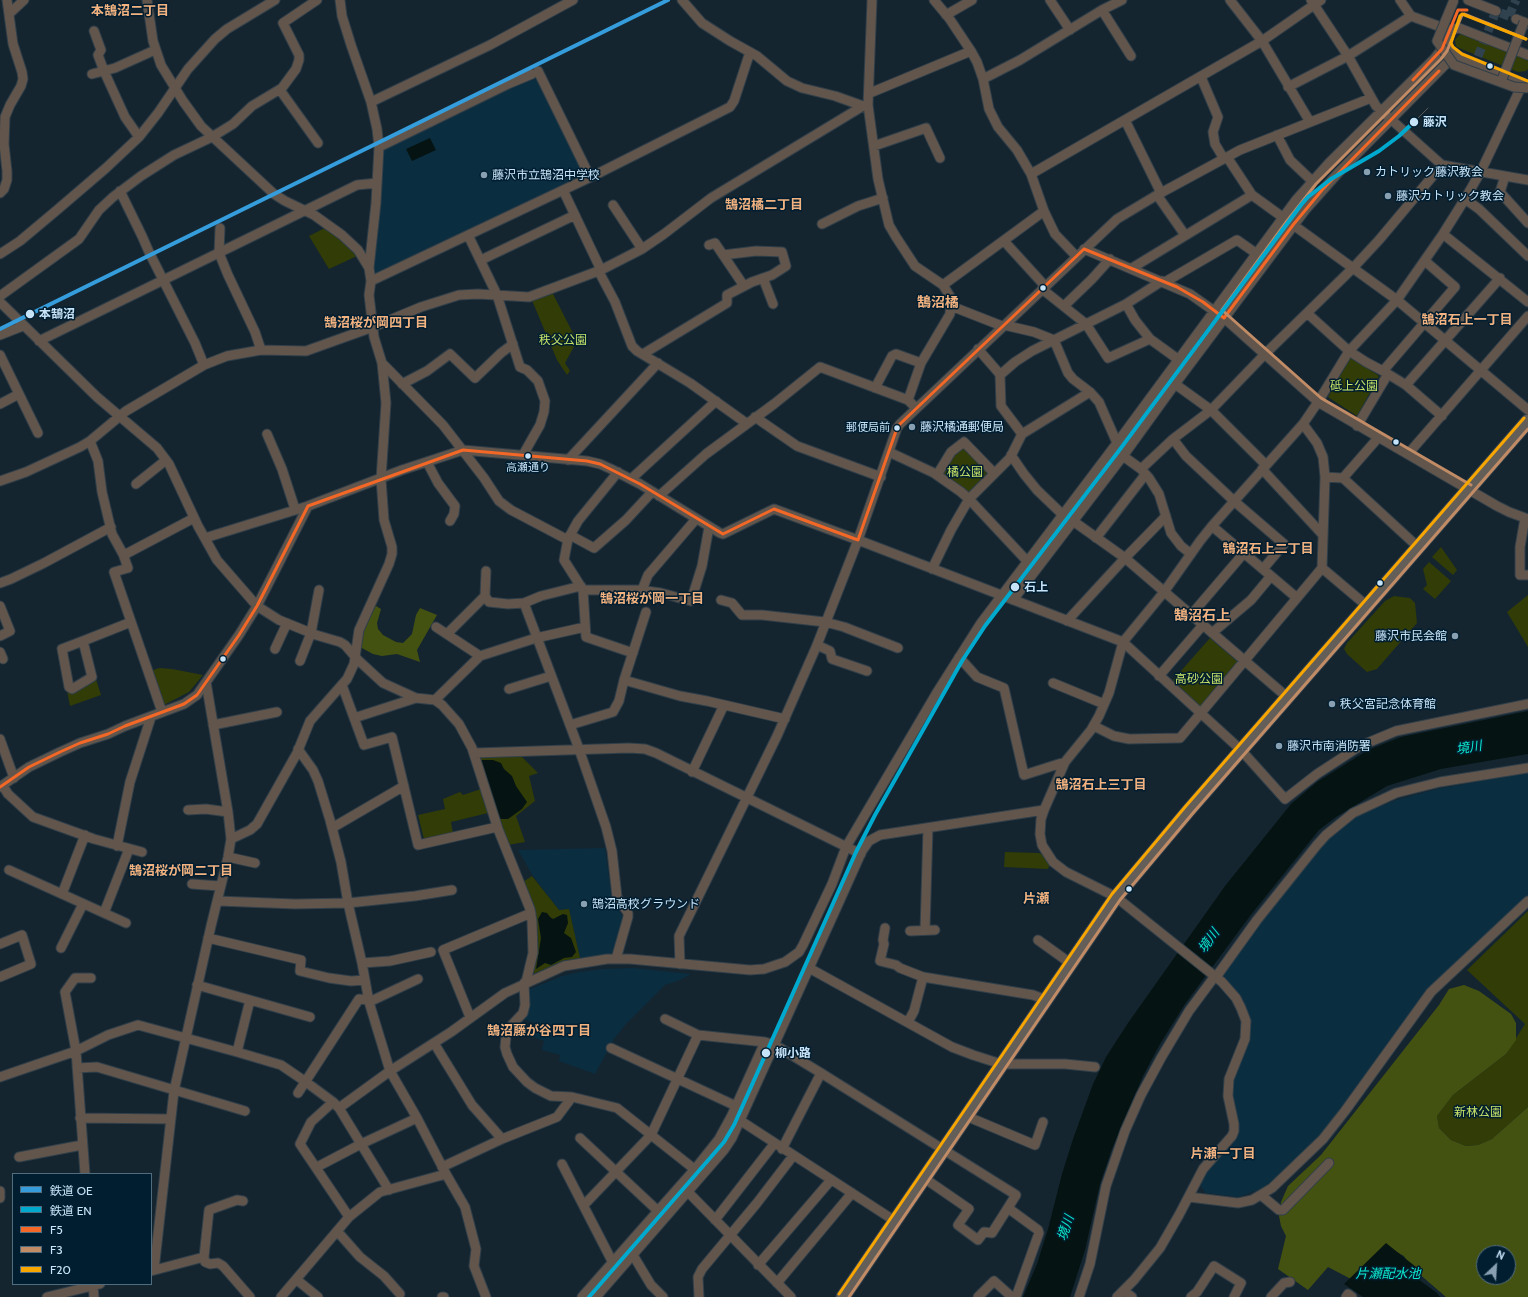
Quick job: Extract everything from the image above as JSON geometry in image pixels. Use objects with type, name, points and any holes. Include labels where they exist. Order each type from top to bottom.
[{"type":"highway","points":[[843,1297],[1116,897],[1241,750],[1528,421]]},
{"type":"street","points":[[0,193],[4,189],[7,180],[7,171],[3,158],[5,117],[23,79],[13,44],[7,0]]},
{"type":"street","points":[[9,14],[24,0]]},
{"type":"street","points":[[147,0],[153,41],[161,65],[195,119],[274,194],[331,227],[358,250],[369,268],[372,281],[369,295],[374,337],[382,363],[386,403],[381,479],[384,520],[392,547],[392,554],[389,564],[359,630],[354,664],[351,672],[342,685],[310,722],[298,749],[257,824],[250,830],[231,839]]},
{"type":"street","points":[[0,254],[20,241],[57,210],[106,168],[139,137],[158,113],[188,69],[215,39],[227,29],[275,0]]},
{"type":"street","points":[[0,296],[79,239],[99,210],[120,191],[174,155],[233,124],[252,106],[280,90],[296,69],[299,60],[283,23],[317,0]]},
{"type":"street","points":[[340,0],[342,16],[372,102],[379,147],[376,203],[369,268]]},
{"type":"street","points":[[372,102],[490,45],[573,0]]},
{"type":"street","points":[[682,0],[702,23],[713,31],[757,56],[782,78],[795,85],[865,106]]},
{"type":"street","points":[[872,0],[870,93],[865,106],[874,146],[878,178],[889,225],[914,266],[943,285],[951,298],[950,314],[921,363],[908,400]]},
{"type":"street","points":[[934,0],[971,51],[977,62],[983,79],[989,109],[998,127],[1017,150],[1031,174],[1044,211],[1055,234],[1076,256]]},
{"type":"street","points":[[946,15],[972,0]]},
{"type":"street","points":[[1050,0],[1070,30]]},
{"type":"street","points":[[983,79],[1020,60],[1102,10],[1122,0]]},
{"type":"street","points":[[1230,0],[1262,41],[1310,122]]},
{"type":"street","points":[[1400,0],[1411,16],[1444,37],[1455,61],[1501,82],[1522,87]]},
{"type":"street","points":[[349,1217],[317,1167],[300,1144],[311,1122],[434,1043],[505,993],[564,966],[584,962],[616,959],[750,970],[764,969],[785,962],[798,952],[803,946],[832,884],[846,847],[959,657],[981,623],[1179,360],[1283,218],[1312,182],[1434,59],[1442,49],[1454,0]]},
{"type":"street","points":[[1468,0],[1496,11]]},
{"type":"street","points":[[1031,174],[1262,41],[1315,1],[1371,98],[1382,112],[1442,165],[1528,180]]},
{"type":"street","points":[[1102,10],[1131,56]]},
{"type":"street","points":[[1288,87],[1348,56],[1411,16]]},
{"type":"street","points":[[1501,82],[1523,22]]},
{"type":"street","points":[[1414,72],[1434,51],[1444,37],[1459,28],[1528,55]]},
{"type":"street","points":[[94,31],[101,50],[98,55],[104,71],[125,117],[139,137]]},
{"type":"street","points":[[92,74],[126,64],[155,50]]},
{"type":"street","points":[[870,93],[971,51]]},
{"type":"street","points":[[372,281],[590,177],[730,107],[734,101],[750,52]]},
{"type":"street","points":[[1013,600],[1123,456],[1294,225],[1322,190],[1445,65],[1451,60],[1455,61],[1522,87]]},
{"type":"street","points":[[1420,98],[1439,83],[1455,61]]},
{"type":"street","points":[[379,147],[508,84],[535,73],[590,177]]},
{"type":"street","points":[[1201,77],[1218,117],[1213,132],[1215,144],[1252,195],[1397,300],[1528,410]]},
{"type":"street","points":[[1120,1294],[1134,1280],[1160,1248],[1203,1169],[1227,1142],[1234,1131],[1228,1096],[1228,1079],[1245,1039],[1246,1021],[1236,998],[1216,977],[1116,897],[1066,872],[1054,862],[1042,844],[1040,834],[1041,819],[1064,762],[1094,726],[1110,693],[1123,642],[1164,592],[1212,526],[1303,424],[1349,351],[1397,300],[1443,234],[1465,199],[1481,171],[1522,87]]},
{"type":"street","points":[[280,90],[318,143]]},
{"type":"street","points":[[680,964],[679,936],[785,719],[817,645],[858,540],[897,428],[978,349],[1117,219],[1159,194],[1240,150],[1371,98]]},
{"type":"street","points":[[0,481],[26,472],[90,441],[126,411],[204,365],[227,356],[261,350],[306,351],[373,327],[421,307],[459,295],[529,297],[600,270],[666,235],[710,198],[865,106]]},
{"type":"street","points":[[1125,120],[1159,194],[1185,235]]},
{"type":"street","points":[[874,146],[926,128],[940,158]]},
{"type":"street","points":[[1278,135],[1290,160],[1312,182]]},
{"type":"street","points":[[1096,538],[1143,472],[1173,439],[1211,410],[1265,354],[1353,268],[1379,240],[1442,165]]},
{"type":"street","points":[[1505,176],[1500,192],[1528,223]]},
{"type":"street","points":[[39,341],[164,281],[304,210],[357,186],[377,183]]},
{"type":"street","points":[[563,190],[615,302],[632,346],[637,351],[716,401],[746,423]]},
{"type":"street","points":[[120,191],[195,343],[204,365]]},
{"type":"street","points":[[1132,268],[1252,195]]},
{"type":"street","points":[[822,224],[858,206],[883,198]]},
{"type":"street","points":[[1465,199],[1479,209],[1528,256]]},
{"type":"street","points":[[613,205],[642,249]]},
{"type":"street","points":[[943,285],[1044,211]]},
{"type":"street","points":[[481,260],[575,215]]},
{"type":"street","points":[[220,228],[219,253],[255,332],[261,350]]},
{"type":"street","points":[[1443,234],[1500,278],[1528,302]]},
{"type":"street","points":[[468,235],[497,295],[518,355],[520,367],[527,370],[538,381],[545,401],[540,426],[522,455]]},
{"type":"street","points":[[1000,375],[1015,362],[1054,340],[1126,304],[1238,240],[1257,254]]},
{"type":"street","points":[[1004,241],[1043,288],[1086,324],[1108,358],[1150,338]]},
{"type":"street","points":[[709,245],[715,243],[744,286]]},
{"type":"street","points":[[1084,249],[1132,268],[1190,294],[1224,318],[1318,402],[1468,489],[1509,512],[1526,519],[1520,547],[1520,575],[1528,575]]},
{"type":"street","points":[[643,354],[727,303],[727,295],[786,266],[782,252],[756,251],[723,255]]},
{"type":"street","points":[[1064,306],[1110,259]]},
{"type":"street","points":[[1357,426],[1386,372],[1424,322],[1455,287],[1425,260]]},
{"type":"street","points":[[763,278],[773,304]]},
{"type":"street","points":[[1406,385],[1500,278]]},
{"type":"street","points":[[0,302],[96,397],[157,448],[166,460],[194,518],[217,560],[256,606],[273,617],[311,633],[340,642],[345,645],[383,683],[416,698],[435,700],[442,705],[459,724],[474,753],[497,827],[531,914],[534,940],[533,953],[525,983],[526,1005],[523,1013],[508,1029],[506,1037],[505,1047],[513,1067],[527,1082],[551,1096],[572,1097],[617,1108],[702,1176]]},
{"type":"street","points":[[1126,304],[1135,320],[1150,338],[1179,360]]},
{"type":"street","points":[[951,306],[1003,326],[1034,332],[1054,340],[1068,373],[1073,379],[1096,397],[1117,443]]},
{"type":"street","points":[[1307,313],[1349,351],[1406,385],[1442,416]]},
{"type":"street","points":[[1408,454],[1528,316]]},
{"type":"street","points":[[0,335],[23,326]]},
{"type":"street","points":[[402,384],[427,371],[450,354],[475,378],[501,353],[513,344]]},
{"type":"street","points":[[978,349],[1000,375],[1000,406],[1022,434]]},
{"type":"street","points":[[875,388],[892,356],[896,354],[921,363]]},
{"type":"street","points":[[0,355],[38,433]]},
{"type":"street","points":[[382,363],[437,419],[484,478],[504,506],[569,538],[594,548],[656,494],[820,367],[908,400],[916,408]]},
{"type":"street","points":[[568,460],[658,363]]},
{"type":"street","points":[[1175,384],[1211,410],[1264,467],[1323,535]]},
{"type":"street","points":[[932,569],[950,530],[969,499],[1011,455],[1022,434],[1090,392]]},
{"type":"street","points":[[0,404],[19,394]]},
{"type":"street","points":[[631,479],[716,401]]},
{"type":"street","points":[[755,417],[797,446],[881,477]]},
{"type":"street","points":[[1094,726],[1114,736],[1129,739],[1180,738],[1322,568],[1325,477],[1323,457],[1321,451],[1303,424]]},
{"type":"street","points":[[267,433],[284,475],[295,509]]},
{"type":"street","points":[[1343,478],[1378,438]]},
{"type":"street","points":[[1173,439],[1186,456],[1234,502],[1284,544],[1263,569]]},
{"type":"street","points":[[90,441],[98,461],[101,487],[112,534],[124,555],[128,568],[114,572],[162,712]]},
{"type":"street","points":[[937,475],[951,452],[964,442],[994,473]]},
{"type":"street","points":[[205,538],[308,506],[462,450],[587,461],[600,464],[631,479],[723,534],[774,509],[1123,642],[1241,750],[1285,799],[1317,774],[1360,746],[1396,731],[1528,704]]},
{"type":"street","points":[[889,452],[919,465],[937,475],[969,499],[1027,561]]},
{"type":"street","points":[[1011,455],[1037,490],[1063,515]]},
{"type":"street","points":[[1123,456],[1143,472],[1160,494],[1170,533],[1181,546],[1191,554]]},
{"type":"street","points":[[136,484],[166,460]]},
{"type":"street","points":[[427,462],[438,483],[455,506],[454,514],[450,521]]},
{"type":"street","points":[[618,472],[578,520],[569,538],[564,560],[582,588],[586,637],[633,652]]},
{"type":"street","points":[[1325,477],[1343,478],[1418,547]]},
{"type":"street","points":[[142,852],[117,846],[32,817],[1,786],[29,768],[73,746],[184,704],[196,695],[239,635],[256,606],[308,506]]},
{"type":"street","points":[[1067,621],[1166,516]]},
{"type":"street","points":[[124,555],[194,518]]},
{"type":"street","points":[[642,590],[648,575],[696,519]]},
{"type":"street","points":[[1073,521],[1125,558],[1287,697]]},
{"type":"street","points":[[1212,526],[1297,598]]},
{"type":"street","points":[[0,583],[11,580],[110,527]]},
{"type":"street","points":[[486,571],[485,596],[489,602],[508,604],[524,602],[541,596],[582,588],[642,590],[661,593],[691,601],[702,566],[709,527]]},
{"type":"street","points":[[1191,615],[1244,553]]},
{"type":"street","points":[[1322,568],[1367,606]]},
{"type":"street","points":[[1212,633],[1251,600],[1271,576]]},
{"type":"street","points":[[300,661],[311,633],[319,590]]},
{"type":"street","points":[[447,634],[485,596]]},
{"type":"street","points":[[721,600],[732,603],[742,615],[762,615],[825,622],[844,627],[898,648]]},
{"type":"street","points":[[524,602],[536,638],[579,749],[606,827],[612,851],[617,897],[628,913],[616,959]]},
{"type":"street","points":[[0,606],[10,631],[0,636]]},
{"type":"street","points":[[570,725],[613,712],[619,700],[646,612]]},
{"type":"street","points":[[83,641],[92,677],[72,689],[69,688],[62,650],[83,641],[131,622]]},
{"type":"street","points":[[275,650],[287,623]]},
{"type":"street","points":[[1159,676],[1203,625]]},
{"type":"street","points":[[436,627],[480,656]]},
{"type":"street","points":[[435,700],[480,656],[536,638],[585,627]]},
{"type":"street","points":[[817,645],[830,651],[832,659],[867,671]]},
{"type":"street","points":[[959,657],[976,677],[1004,688],[1024,775],[1064,762]]},
{"type":"street","points":[[509,689],[551,676]]},
{"type":"street","points":[[624,680],[680,696],[785,719]]},
{"type":"street","points":[[204,1257],[153,1270],[174,1091],[231,839],[228,812],[206,682]]},
{"type":"street","points":[[1053,683],[1104,704]]},
{"type":"street","points":[[342,685],[364,745],[392,738],[418,845],[497,827]]},
{"type":"street","points":[[354,718],[416,698]]},
{"type":"street","points":[[692,772],[724,705]]},
{"type":"street","points":[[213,725],[277,712]]},
{"type":"street","points":[[117,846],[130,782],[151,717]]},
{"type":"street","points":[[0,739],[14,778]]},
{"type":"street","points":[[298,749],[313,770],[318,781],[332,828],[341,862],[348,903],[362,963],[368,1000],[390,1071],[465,1207],[476,1249],[474,1266],[486,1297]]},
{"type":"street","points":[[474,753],[579,749],[645,749],[656,753],[861,854]]},
{"type":"street","points":[[1079,1297],[1090,1264],[1106,1186],[1125,1131],[1141,1095],[1189,1011],[1216,977],[1257,920],[1317,845],[1326,835],[1353,813],[1396,793],[1440,782],[1528,768]]},
{"type":"street","points":[[332,828],[404,786]]},
{"type":"street","points":[[188,810],[228,812]]},
{"type":"street","points":[[596,1297],[729,1144],[741,1121],[809,968],[867,844],[880,835],[1044,810]]},
{"type":"street","points":[[925,930],[928,828]]},
{"type":"street","points":[[62,894],[85,835]]},
{"type":"street","points":[[104,914],[129,849]]},
{"type":"street","points":[[228,857],[255,863]]},
{"type":"street","points":[[9,870],[126,923]]},
{"type":"street","points":[[192,884],[220,886]]},
{"type":"street","points":[[218,901],[296,904],[348,903],[415,896],[452,890]]},
{"type":"street","points":[[1189,1197],[1238,1203],[1252,1200],[1272,1188],[1322,1139],[1345,1110],[1431,992],[1528,901]]},
{"type":"street","points":[[61,948],[83,904]]},
{"type":"street","points":[[470,1017],[443,950],[531,914]]},
{"type":"street","points":[[885,928],[883,940],[884,944],[880,961],[896,965],[923,977],[1033,995],[1046,1000]]},
{"type":"street","points":[[910,931],[936,930]]},
{"type":"street","points":[[0,944],[22,935],[31,964],[0,977]]},
{"type":"street","points":[[208,938],[301,960],[300,971],[329,978],[351,981],[365,980]]},
{"type":"street","points":[[1038,940],[1070,963]]},
{"type":"street","points":[[362,963],[390,960],[431,952]]},
{"type":"street","points":[[809,968],[962,1051],[1002,1064],[1065,1064],[1095,1067]]},
{"type":"street","points":[[908,1022],[914,1011],[923,977]]},
{"type":"street","points":[[85,1173],[76,1051],[65,992],[75,978],[91,978]]},
{"type":"street","points":[[298,1093],[359,999],[368,1000],[418,979]]},
{"type":"street","points":[[198,985],[310,1016]]},
{"type":"street","points":[[237,1052],[250,1000]]},
{"type":"street","points":[[665,1019],[698,1035],[765,1042],[775,1045],[1016,1195],[992,1233],[984,1232],[978,1240],[958,1225],[969,1209],[924,1178]]},
{"type":"street","points":[[0,1077],[76,1051],[108,1035],[138,1025],[237,1052],[281,1065],[336,1105],[389,1190]]},
{"type":"street","points":[[584,1205],[651,1135],[698,1035]]},
{"type":"street","points":[[582,1297],[695,1169],[719,1139],[736,1106],[765,1042]]},
{"type":"street","points":[[434,1043],[472,1105],[502,1139]]},
{"type":"street","points":[[611,1048],[736,1106]]},
{"type":"street","points":[[77,1068],[97,1067],[245,1111]]},
{"type":"street","points":[[715,1220],[778,1146],[821,1073]]},
{"type":"street","points":[[281,1297],[349,1217],[380,1192],[444,1171],[502,1139],[557,1117],[572,1097]]},
{"type":"street","points":[[966,1116],[1035,1145],[1043,1122]]},
{"type":"street","points":[[80,1118],[171,1119]]},
{"type":"street","points":[[317,1167],[361,1144],[417,1118]]},
{"type":"street","points":[[741,1121],[895,1221]]},
{"type":"street","points":[[580,1138],[658,1211]]},
{"type":"street","points":[[19,1157],[82,1145]]},
{"type":"street","points":[[699,1297],[699,1273],[793,1156]]},
{"type":"street","points":[[1261,1195],[1279,1210],[1283,1210],[1329,1163]]},
{"type":"street","points":[[562,1164],[613,1263]]},
{"type":"street","points":[[758,1265],[831,1180]]},
{"type":"street","points":[[0,1191],[0,1198]]},
{"type":"street","points":[[688,1192],[791,1297]]},
{"type":"street","points":[[777,1283],[852,1193]]},
{"type":"street","points":[[243,1201],[237,1200],[209,1210],[204,1257],[205,1262],[210,1264],[218,1262],[223,1266],[250,1297]]},
{"type":"street","points":[[1008,1208],[1038,1230],[1039,1233],[1016,1297]]},
{"type":"street","points":[[337,1231],[360,1257],[384,1276],[400,1294]]},
{"type":"street","points":[[633,1255],[651,1285],[663,1297]]},
{"type":"street","points":[[1205,1297],[1194,1294],[1214,1266],[1241,1283],[1234,1297]]},
{"type":"street","points":[[297,1280],[318,1297]]},
{"type":"street","points":[[978,1297],[994,1281],[1012,1297]]},
{"type":"street","points":[[1271,1297],[1284,1283],[1290,1282]]},
{"type":"street","points":[[47,1297],[95,1285],[94,1297]]},
{"type":"street","points":[[1120,1294],[1132,1297]]},
{"type":"street","points":[[1346,1297],[1348,1294],[1352,1297]]},
{"type":"shaded area","name":"藤沢市立鵠沼中学校","points":[[534,75],[538,77],[586,173],[585,176],[376,276],[371,271],[381,183],[383,148]]},
{"type":"shaded area","points":[[1528,772],[1528,897],[1435,985],[1318,1141],[1263,1188],[1239,1197],[1206,1193],[1201,1187],[1202,1177],[1232,1145],[1239,1131],[1232,1096],[1232,1076],[1249,1019],[1239,995],[1223,975],[1288,886],[1327,840],[1355,817],[1396,800],[1437,789]]},
{"type":"shaded area","name":"鵠沼高校グラウンド","points":[[605,848],[612,899],[623,917],[612,954],[580,958],[569,909],[559,910],[533,876],[518,850]]},
{"type":"shaded area","points":[[633,968],[691,974],[680,980],[665,985],[626,1024],[614,1039],[595,1074],[559,1061],[560,1055],[542,1050],[544,1041],[533,1037],[536,1024],[522,1018],[526,991],[562,976],[579,972],[603,969]]},
{"type":"green space","points":[[1463,34],[1526,59],[1528,61],[1528,69],[1526,71],[1518,72],[1459,48],[1456,46],[1455,40],[1459,35]]},
{"type":"green space","points":[[325,228],[339,238],[357,256],[329,269],[309,236]]},
{"type":"green space","name":"秩父公園","points":[[550,288],[577,341],[565,363],[570,371],[567,375],[557,360],[531,298]]},
{"type":"green space","name":"砥上公園","points":[[1351,357],[1379,376],[1357,416],[1328,397]]},
{"type":"green space","name":"橘公園","points":[[963,447],[988,472],[968,494],[943,475],[954,455]]},
{"type":"green space","points":[[1441,547],[1457,570],[1453,575],[1432,557]]},
{"type":"green space","points":[[1429,562],[1451,581],[1435,599],[1423,589],[1427,585],[1423,569]]},
{"type":"green space","points":[[1528,595],[1528,647],[1507,612]]},
{"type":"green space","points":[[1394,596],[1410,598],[1415,603],[1417,623],[1377,669],[1367,672],[1347,654],[1344,649],[1347,643],[1385,601]]},
{"type":"green space","points":[[376,606],[381,609],[377,623],[378,629],[383,635],[396,642],[403,643],[412,634],[416,615],[420,608],[437,615],[417,650],[420,662],[397,654],[382,656],[373,654],[360,647],[364,624]]},
{"type":"green space","name":"高砂公園","points":[[1210,638],[1239,663],[1200,707],[1173,680]]},
{"type":"green space","points":[[159,668],[203,675],[189,692],[162,706],[151,671]]},
{"type":"green space","points":[[93,670],[101,695],[70,706],[67,691]]},
{"type":"green space","points":[[521,756],[538,773],[529,776],[535,801],[516,816],[525,842],[508,845],[479,757]]},
{"type":"green space","points":[[481,789],[488,813],[451,822],[453,833],[424,839],[418,815],[445,809],[443,799],[460,792],[463,795]]},
{"type":"green space","points":[[1005,852],[1039,853],[1043,855],[1050,863],[1048,869],[1004,867]]},
{"type":"green space","points":[[532,876],[559,910],[569,909],[580,958],[563,961],[533,974],[538,953],[536,920],[523,882]]},
{"type":"green space","name":"新林公園","points":[[1528,911],[1528,1107],[1492,1139],[1478,1145],[1466,1146],[1451,1140],[1439,1128],[1437,1116],[1453,1095],[1506,1054],[1525,1024],[1467,970]]},
{"type":"green space","points":[[1464,985],[1479,991],[1511,1014],[1516,1023],[1516,1040],[1506,1054],[1453,1095],[1437,1116],[1439,1128],[1451,1140],[1466,1146],[1478,1145],[1492,1139],[1528,1107],[1528,1297],[1446,1297],[1410,1266],[1404,1256],[1389,1248],[1353,1280],[1328,1267],[1308,1290],[1278,1269],[1286,1236],[1281,1226],[1279,1216],[1281,1202],[1288,1186],[1321,1155],[1439,1005],[1449,989]]},
{"type":"water","points":[[430,138],[436,150],[412,161],[406,149]]},
{"type":"water","name":"境川","points":[[1528,711],[1528,754],[1441,769],[1387,786],[1336,817],[1319,830],[1250,916],[1185,1004],[1160,1044],[1143,1076],[1112,1149],[1100,1184],[1085,1250],[1070,1297],[1023,1297],[1037,1264],[1073,1139],[1093,1084],[1106,1057],[1128,1023],[1225,886],[1291,804],[1317,782],[1368,750],[1401,737]]},
{"type":"water","points":[[481,760],[493,760],[501,763],[504,769],[512,776],[516,786],[527,802],[522,809],[508,819],[499,818]]},
{"type":"water","points":[[542,912],[547,913],[553,919],[563,914],[567,915],[568,923],[564,933],[571,938],[576,952],[572,957],[564,958],[551,965],[545,963],[536,969],[541,938],[538,919]]},
{"type":"water","name":"片瀬配水池","points":[[1386,1243],[1421,1271],[1418,1279],[1440,1297],[1363,1297],[1344,1284]]},
{"type":"tunnel","points":[[1509,16],[1516,0]]},
{"type":"tunnel","points":[[1473,69],[1496,11],[1516,19]]},
{"type":"tram line","points":[[1415,121],[1428,108]]},
{"type":"rail line","name":"OE","points":[[0,329],[668,0]]},
{"type":"rail line","name":"EN","points":[[589,1297],[724,1142],[734,1125],[856,852],[875,815],[962,661],[985,626],[1118,452],[1301,205],[1308,197],[1331,179],[1379,151],[1399,136],[1415,121]]},
{"type":"transit line","name":"F5","points":[[1413,80],[1442,49],[1458,10],[1467,10]]},
{"type":"transit line","name":"F20","points":[[1526,39],[1462,14],[1451,43],[1453,47],[1462,54],[1528,81]]},
{"type":"transit line","name":"F3","points":[[1471,485],[1321,398],[1222,310],[1316,184],[1441,59],[1447,51],[1462,15],[1464,14],[1526,39]]},
{"type":"transit line","name":"F5","points":[[1084,249],[1177,287],[1203,302],[1224,318],[1293,225],[1322,190],[1439,71]]},
{"type":"transit line","name":"F5","points":[[858,540],[897,428],[900,424],[1084,249]]},
{"type":"transit line","name":"F20","points":[[839,1294],[1112,894],[1185,807],[1524,418]]},
{"type":"transit line","name":"F3","points":[[849,1297],[1120,900],[1193,813],[1528,429]]},
{"type":"transit line","name":"F5","points":[[0,787],[29,767],[60,752],[184,704],[197,695],[239,635],[257,606],[308,506],[463,450],[587,461],[600,464],[640,484],[723,534],[774,509],[858,540]]},
{"type":"place","name":"藤沢","points":[[1414,122]]},
{"type":"place","name":"カトリック藤沢教会","points":[[1367,172]]},
{"type":"place","name":"藤沢市立鵠沼中学校","points":[[484,175]]},
{"type":"place","name":"藤沢カトリック教会","points":[[1388,196]]},
{"type":"place","name":"本鵠沼","points":[[30,314]]},
{"type":"place","name":"藤沢橘通郵便局","points":[[912,427]]},
{"type":"place","name":"郵便局前","points":[[897,428]]},
{"type":"place","name":"高瀬通り","points":[[528,456]]},
{"type":"place","name":"石上","points":[[1015,587]]},
{"type":"place","name":"藤沢市民会館","points":[[1455,636]]},
{"type":"place","name":"秩父宮記念体育館","points":[[1332,704]]},
{"type":"place","name":"藤沢市南消防署","points":[[1279,746]]},
{"type":"place","name":"鵠沼高校グラウンド","points":[[584,904]]},
{"type":"place","name":"柳小路","points":[[766,1053]]},
{"type":"district","name":"本鵠沼二丁目","points":[[130,11]]},
{"type":"district","name":"鵠沼橘二丁目","points":[[764,205]]},
{"type":"district","name":"鵠沼橘","points":[[938,303]]},
{"type":"district","name":"鵠沼石上一丁目","points":[[1467,320]]},
{"type":"district","name":"鵠沼桜が岡四丁目","points":[[376,323]]},
{"type":"district","name":"鵠沼石上二丁目","points":[[1268,549]]},
{"type":"district","name":"鵠沼桜が岡一丁目","points":[[652,599]]},
{"type":"district","name":"鵠沼石上","points":[[1202,616]]},
{"type":"district","name":"鵠沼石上三丁目","points":[[1101,785]]},
{"type":"district","name":"鵠沼桜が岡二丁目","points":[[181,871]]},
{"type":"district","name":"片瀬","points":[[1036,899]]},
{"type":"district","name":"鵠沼藤が谷四丁目","points":[[539,1031]]},
{"type":"district","name":"片瀬一丁目","points":[[1223,1154]]}]
